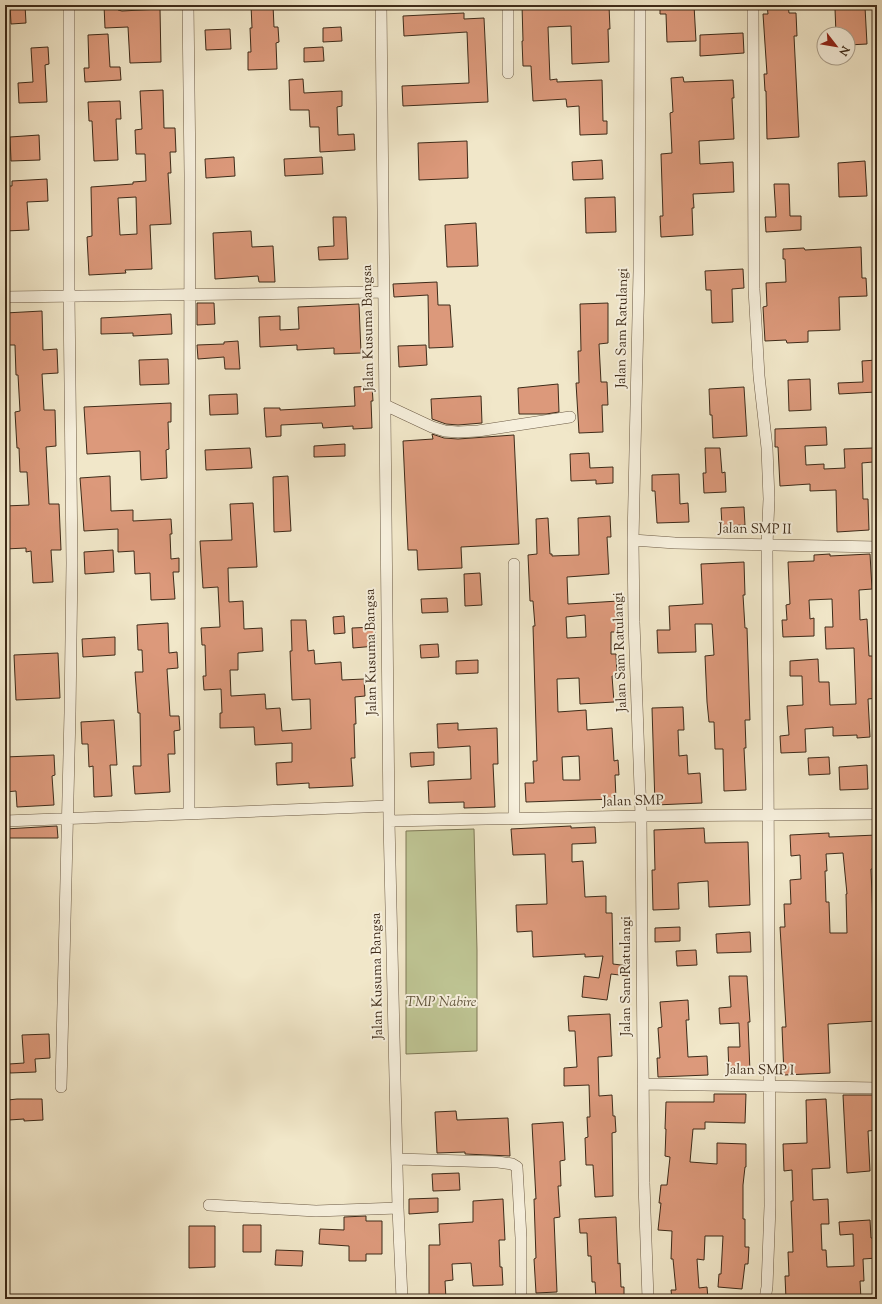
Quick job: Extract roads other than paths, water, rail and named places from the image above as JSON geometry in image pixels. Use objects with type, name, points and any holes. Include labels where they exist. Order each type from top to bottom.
[{"type":"street","points":[[61,1087],[72,563],[69,295],[69,5]]},
{"type":"street","points":[[188,5],[190,175],[188,814]]},
{"type":"street","name":"Jalan Kusuma Bangsa","points":[[381,5],[389,821],[398,1208],[402,1299]]},
{"type":"street","points":[[508,5],[508,73]]},
{"type":"street","name":"Jalan Sam Ratulangi","points":[[640,5],[639,271],[633,540],[634,622],[641,816],[644,1183],[648,1299]]},
{"type":"street","points":[[752,5],[754,289],[759,376],[767,448],[769,499],[767,545],[770,1206],[765,1299]]},
{"type":"street","points":[[5,297],[383,292]]},
{"type":"street","points":[[385,405],[432,427],[458,432],[478,431],[570,417]]},
{"type":"street","name":"Jalan SMP II","points":[[633,540],[675,543],[877,547]]},
{"type":"street","points":[[514,564],[514,818]]},
{"type":"street","points":[[5,820],[389,806]]},
{"type":"street","name":"Jalan SMP","points":[[389,821],[641,816],[877,814]]},
{"type":"street","name":"Jalan SMP I","points":[[643,1084],[877,1088]]},
{"type":"street","points":[[397,1159],[498,1162],[517,1166],[522,1292]]},
{"type":"street","points":[[209,1205],[316,1211],[398,1208]]},
{"type":"park label","name":"TMP Nabire","points":[[441,1003]]}]
